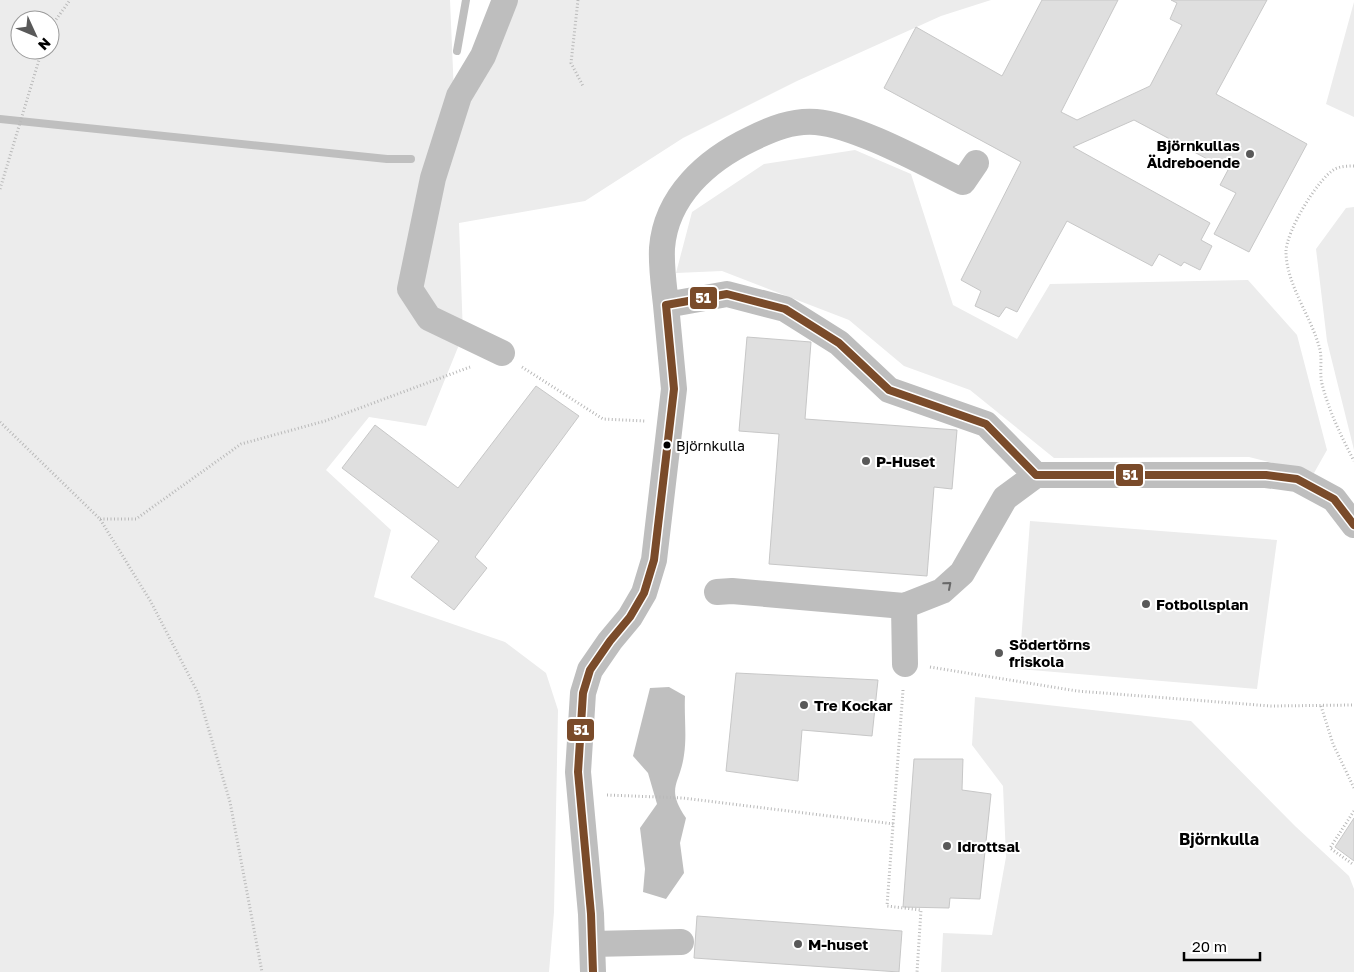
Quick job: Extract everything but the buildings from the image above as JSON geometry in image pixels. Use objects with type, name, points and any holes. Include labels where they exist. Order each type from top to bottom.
[{"type":"street","points":[[502,353],[429,318],[410,289],[433,178],[459,96],[482,56],[505,0]]},
{"type":"street","points":[[593,972],[578,772],[583,693],[590,670],[610,641],[630,617],[644,593],[658,534],[674,389],[662,272],[662,247],[668,220],[680,193],[700,173],[733,148],[791,123],[807,122],[840,127],[902,152],[963,182],[976,163]]},
{"type":"street","points":[[666,305],[727,294],[785,309],[839,343],[889,390],[986,424],[1036,475]]},
{"type":"street","points":[[717,592],[751,592],[904,606],[942,591],[962,573],[1005,498],[1036,475],[1266,475],[1297,479],[1334,499],[1354,525]]},
{"type":"street","points":[[904,606],[905,664]]},
{"type":"street","points":[[592,944],[681,942]]},
{"type":"path","points":[[60,14],[70,0]]},
{"type":"path","points":[[578,0],[571,63],[583,86]]},
{"type":"path","points":[[0,189],[39,60]]},
{"type":"path","points":[[1354,166],[1336,168],[1320,183],[1302,212],[1287,243],[1286,252],[1300,299],[1319,346],[1322,361],[1321,381],[1335,423],[1354,461]]},
{"type":"path","points":[[100,519],[136,519],[241,444],[325,421],[482,363],[502,353],[603,419],[670,422]]},
{"type":"path","points":[[0,422],[100,519],[151,602],[198,693],[230,802],[262,972]]},
{"type":"path","points":[[917,972],[920,910],[887,906],[905,664],[1077,691],[1271,706],[1354,704]]},
{"type":"path","points":[[1320,705],[1332,744],[1354,788]]},
{"type":"path","points":[[598,794],[683,798],[894,824]]},
{"type":"path","points":[[1354,811],[1330,848],[1354,865]]},
{"type":"shaded area","points":[[0,0],[450,0],[455,117],[498,0],[991,0],[941,16],[797,81],[683,138],[585,201],[459,223],[463,335],[426,426],[369,417],[326,470],[391,530],[374,597],[505,642],[546,673],[558,710],[554,912],[549,972],[0,972]]},
{"type":"shaded area","points":[[1354,2],[1354,117],[1326,104]]},
{"type":"shaded area","points":[[855,150],[911,174],[953,305],[1017,339],[1050,284],[1248,280],[1297,335],[1327,450],[1314,473],[1249,457],[1054,458],[970,390],[904,366],[849,320],[722,271],[676,273],[692,212],[764,164]]},
{"type":"shaded area","points":[[1354,207],[1354,450],[1327,341],[1316,249],[1346,208]]},
{"type":"shaded area","name":"Fotbollsplan","points":[[1030,521],[1277,540],[1257,689],[1019,669]]},
{"type":"shaded area","points":[[669,687],[685,696],[685,748],[675,792],[676,799],[686,818],[680,843],[684,873],[666,899],[643,892],[645,869],[640,828],[657,804],[648,773],[633,756],[650,688]]},
{"type":"shaded area","points":[[975,697],[1191,721],[1295,826],[1349,876],[1354,889],[1354,972],[941,972],[943,933],[992,935],[1006,857],[1003,786],[972,745]]},
{"type":"waterway","points":[[457,51],[466,0]]},
{"type":"waterway","points":[[0,119],[387,159],[411,159]]},
{"type":"transit line","name":"51","points":[[593,972],[591,914],[578,772],[583,693],[590,670],[610,641],[630,617],[644,593],[654,560],[674,389],[666,305],[727,294],[785,309],[839,343],[889,390],[986,424],[1036,475],[1266,475],[1297,479],[1334,499],[1354,525]]},
{"type":"place","name":"Björnkullas Äldreboende","points":[[1250,154]]},
{"type":"place","name":"Björnkulla","points":[[667,445]]},
{"type":"place","name":"P-Huset","points":[[866,461]]},
{"type":"place","name":"Fotbollsplan","points":[[1146,604]]},
{"type":"place","name":"Södertörns friskola","points":[[999,653]]},
{"type":"place","name":"Tre Kockar","points":[[804,705]]},
{"type":"place","name":"Idrottsal","points":[[947,846]]},
{"type":"place","name":"M-huset","points":[[798,944]]},
{"type":"district","name":"Björnkulla","points":[[1219,839]]}]
